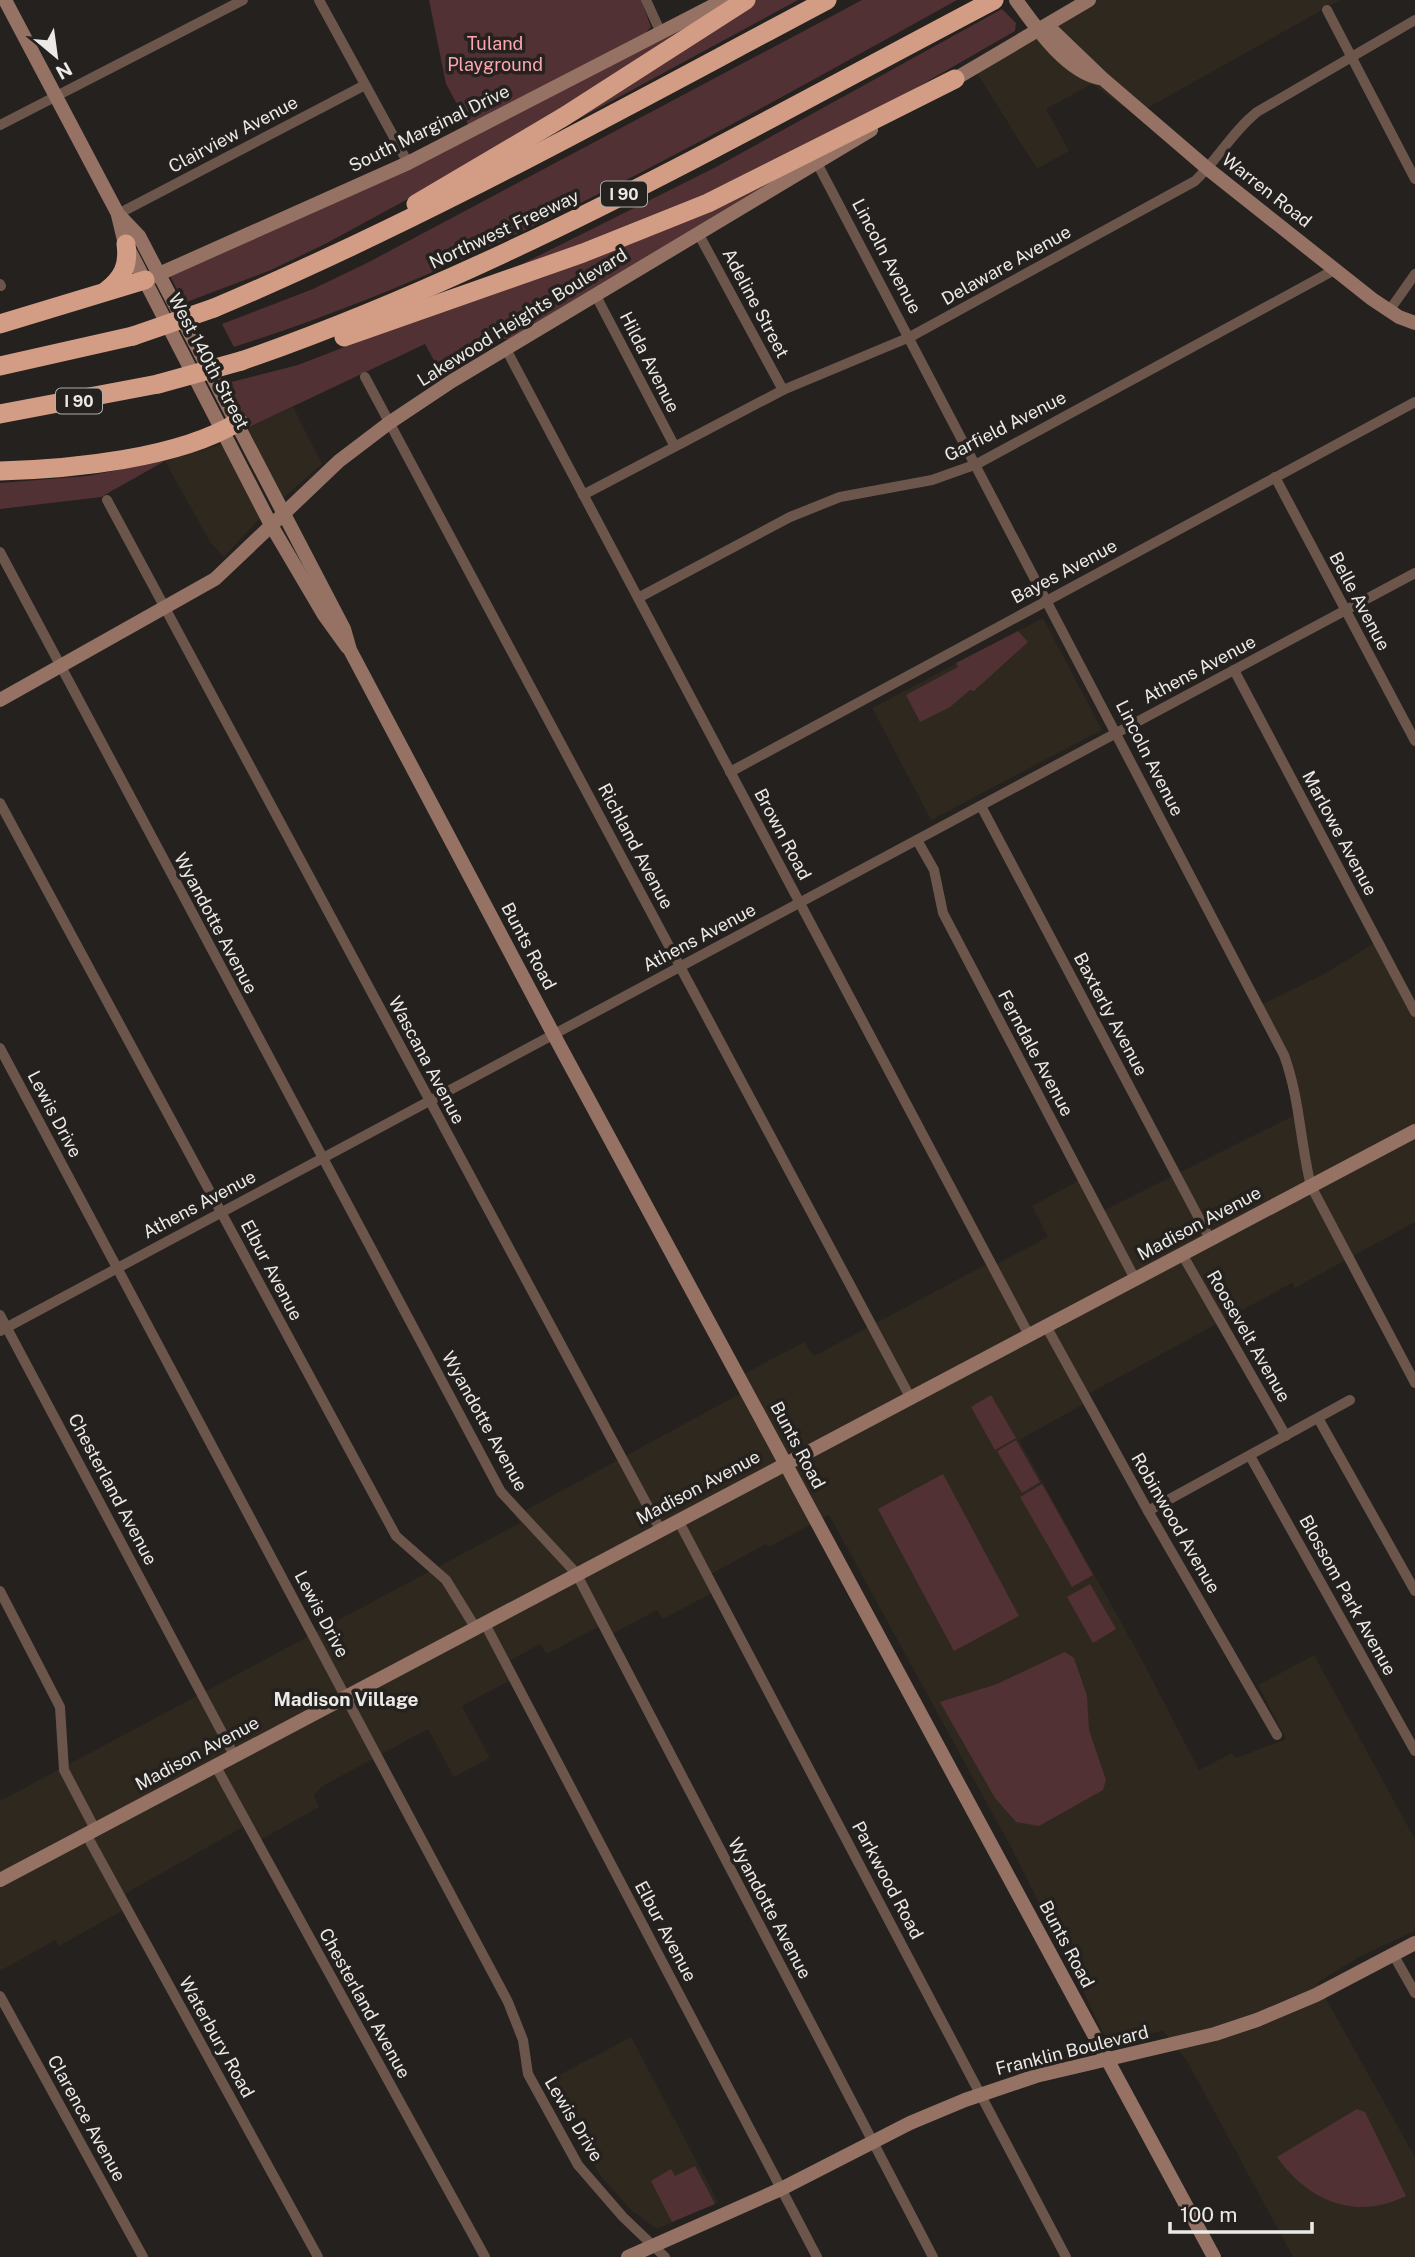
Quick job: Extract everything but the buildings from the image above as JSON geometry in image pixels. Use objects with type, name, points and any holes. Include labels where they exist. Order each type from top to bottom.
[{"type":"highway","points":[[376,236],[406,210],[565,116],[746,0]]},
{"type":"highway","points":[[0,366],[133,336],[214,308],[448,201],[827,0]]},
{"type":"highway","name":"Northwest Freeway","points":[[0,414],[158,384],[241,360],[401,302],[592,210],[994,0]]},
{"type":"highway","points":[[241,360],[322,344],[583,253],[708,203],[955,79]]},
{"type":"highway","points":[[101,294],[122,275],[127,255],[126,244]]},
{"type":"highway","points":[[0,324],[152,277]]},
{"type":"highway","points":[[0,471],[43,470],[112,461],[167,449],[231,426]]},
{"type":"main road","name":"West 140th Street","points":[[5,0],[118,214],[126,244],[152,277],[231,426],[284,513]]},
{"type":"main road","name":"South Marginal Drive","points":[[152,277],[408,163],[724,0]]},
{"type":"main road","name":"Warren Road","points":[[1016,0],[1037,29],[1052,30],[1102,78],[1208,169],[1389,312],[1415,323]]},
{"type":"main road","name":"Lakewood Heights Boulevard","points":[[0,700],[215,579],[339,461],[389,423],[595,295],[1089,0]]},
{"type":"main road","name":"West 140th Street","points":[[118,214],[139,236],[152,277]]},
{"type":"main road","name":"West 140th Street","points":[[231,426],[271,525]]},
{"type":"main road","name":"Bunts Road","points":[[284,513],[344,629],[350,650]]},
{"type":"main road","name":"Bunts Road","points":[[271,525],[324,615],[350,650],[554,1035],[1214,2257]]},
{"type":"main road","name":"Madison Avenue","points":[[1,1878],[1415,1131]]},
{"type":"main road","name":"Franklin Boulevard","points":[[628,2257],[781,2189],[873,2141],[982,2094],[1036,2076],[1215,2034],[1256,2020],[1307,1999],[1415,1943]]},
{"type":"street","points":[[0,125],[243,0]]},
{"type":"street","points":[[319,0],[408,163]]},
{"type":"street","points":[[646,0],[661,33]]},
{"type":"street","points":[[1327,10],[1415,179]]},
{"type":"street","name":"Delaware Avenue","points":[[583,495],[783,390],[910,337],[1195,181],[1208,169],[1238,127],[1257,111],[1352,59],[1381,37],[1415,20]]},
{"type":"street","name":"Clairview Avenue","points":[[118,214],[365,85]]},
{"type":"street","name":"Lincoln Avenue","points":[[817,163],[977,464],[1284,1055],[1296,1087],[1303,1155],[1311,1186],[1415,1382]]},
{"type":"street","name":"Adeline Street","points":[[698,233],[783,390]]},
{"type":"street","name":"Garfield Avenue","points":[[638,598],[790,516],[840,497],[932,480],[977,464],[1336,269]]},
{"type":"street","points":[[1389,312],[1415,274]]},
{"type":"street","name":"Hilda Avenue","points":[[595,295],[674,445]]},
{"type":"street","name":"Brown Road","points":[[506,349],[1029,1335]]},
{"type":"street","name":"Richland Avenue","points":[[365,377],[910,1397]]},
{"type":"street","name":"Bayes Avenue","points":[[730,772],[1415,402]]},
{"type":"street","name":"Belle Avenue","points":[[1275,477],[1414,736]]},
{"type":"street","name":"Wascana Avenue","points":[[107,500],[660,1529]]},
{"type":"street","name":"Wyandotte Avenue","points":[[0,552],[321,1159],[501,1492],[576,1573],[933,2257]]},
{"type":"street","name":"Athens Avenue","points":[[3,1329],[1415,573]]},
{"type":"street","name":"Marlowe Avenue","points":[[1234,670],[1415,1012]]},
{"type":"street","name":"Elbur Avenue","points":[[0,803],[396,1536],[446,1580],[479,1624],[817,2257]]},
{"type":"street","name":"Baxterly Avenue","points":[[981,806],[1210,1239]]},
{"type":"street","name":"Ferndale Avenue","points":[[917,840],[934,870],[943,914],[1135,1279]]},
{"type":"street","name":"Lewis Drive","points":[[0,1048],[508,2002],[523,2040],[528,2074],[573,2155],[623,2217],[665,2257]]},
{"type":"street","name":"Roosevelt Avenue","points":[[1182,1254],[1286,1436]]},
{"type":"street","name":"Chesterland Avenue","points":[[0,1315],[3,1329],[234,1755]]},
{"type":"street","name":"Robinwood Avenue","points":[[1046,1326],[1148,1511],[1277,1735]]},
{"type":"street","points":[[1148,1511],[1349,1400]]},
{"type":"street","points":[[1318,1418],[1415,1591]]},
{"type":"street","name":"Blossom Park Avenue","points":[[1250,1455],[1415,1751]]},
{"type":"street","name":"Parkwood Road","points":[[678,1520],[1066,2257]]},
{"type":"street","name":"Waterbury Road","points":[[0,1591],[60,1707],[64,1770],[90,1832],[318,2257]]},
{"type":"street","name":"Chesterland Avenue","points":[[215,1765],[485,2257]]},
{"type":"street","points":[[1393,1954],[1415,1993]]},
{"type":"street","name":"Clarence Avenue","points":[[0,1996],[143,2257]]},
{"type":"shaded area","points":[[1097,0],[1340,0],[1135,115],[1092,84],[1046,109],[1069,151],[1037,169],[975,70]]},
{"type":"shaded area","points":[[293,407],[322,464],[283,498],[245,429]]},
{"type":"shaded area","points":[[222,444],[262,516],[224,557],[210,542],[165,461]]},
{"type":"shaded area","points":[[1043,618],[1102,730],[931,820],[872,708]]},
{"type":"shaded area","points":[[1382,938],[1415,1000],[1415,1222],[1295,1288],[1292,1283],[1081,1398],[1084,1404],[1019,1440],[1141,1658],[1199,1770],[1232,1753],[1236,1758],[1286,1739],[1258,1685],[1314,1655],[1415,1839],[1415,1931],[1359,1957],[1317,1983],[1415,2157],[1415,2257],[1293,2257],[1187,2061],[1163,2031],[1108,2042],[1012,1849],[829,1515],[769,1547],[766,1544],[706,1577],[714,1592],[663,1619],[657,1610],[607,1637],[600,1626],[547,1654],[540,1644],[504,1664],[511,1680],[462,1706],[490,1758],[454,1777],[428,1729],[321,1787],[314,1796],[319,1807],[255,1843],[245,1826],[123,1895],[129,1907],[59,1946],[55,1940],[0,1971],[0,1801],[520,1523],[515,1516],[743,1392],[736,1378],[804,1342],[814,1356],[981,1267],[989,1264],[991,1267],[1048,1237],[1032,1206],[1085,1177],[1103,1211],[1295,1115],[1291,1086],[1259,1006],[1326,973]]},
{"type":"shaded area","points":[[631,2037],[718,2202],[657,2229],[632,2211],[600,2175],[546,2082]]},
{"type":"green space","name":"Tuland Playground","points":[[429,0],[641,0],[651,27],[645,34],[469,126],[446,84]]},
{"type":"green space","points":[[755,0],[798,0],[571,123]]},
{"type":"green space","points":[[862,0],[957,0],[693,145],[513,236],[422,277],[329,314],[234,347],[222,324],[313,289],[367,263]]},
{"type":"green space","points":[[1002,9],[1016,23],[1015,31],[902,96],[660,217],[516,267],[716,167]]},
{"type":"green space","points":[[693,22],[695,26],[419,193],[325,244],[271,270],[184,303],[170,276]]},
{"type":"green space","points":[[772,181],[509,339],[497,339],[443,377],[425,344],[245,429],[223,384],[298,365]]},
{"type":"green space","points":[[165,461],[101,497],[0,509],[0,483],[87,476]]},
{"type":"green space","points":[[1018,631],[1028,642],[974,691],[970,690],[950,707],[920,722],[906,695],[958,667],[956,663]]},
{"type":"green space","points":[[991,1395],[1016,1438],[995,1450],[971,1407]]},
{"type":"green space","points":[[1016,1440],[1040,1482],[1022,1493],[997,1451]]},
{"type":"green space","points":[[943,1474],[1019,1616],[954,1651],[878,1509]]},
{"type":"green space","points":[[1042,1484],[1093,1575],[1072,1587],[1020,1497]]},
{"type":"green space","points":[[1090,1584],[1116,1629],[1093,1643],[1067,1597]]},
{"type":"green space","points":[[1065,1652],[1074,1658],[1087,1696],[1089,1730],[1106,1780],[1103,1790],[1039,1826],[1016,1822],[995,1798],[940,1702],[997,1684]]},
{"type":"green space","points":[[1357,2109],[1365,2112],[1406,2196],[1369,2207],[1334,2202],[1303,2185],[1277,2157]]},
{"type":"green space","points":[[695,2166],[715,2204],[672,2222],[651,2181],[671,2169],[675,2176]]},
{"type":"district","name":"Madison Village","points":[[346,1699]]}]
